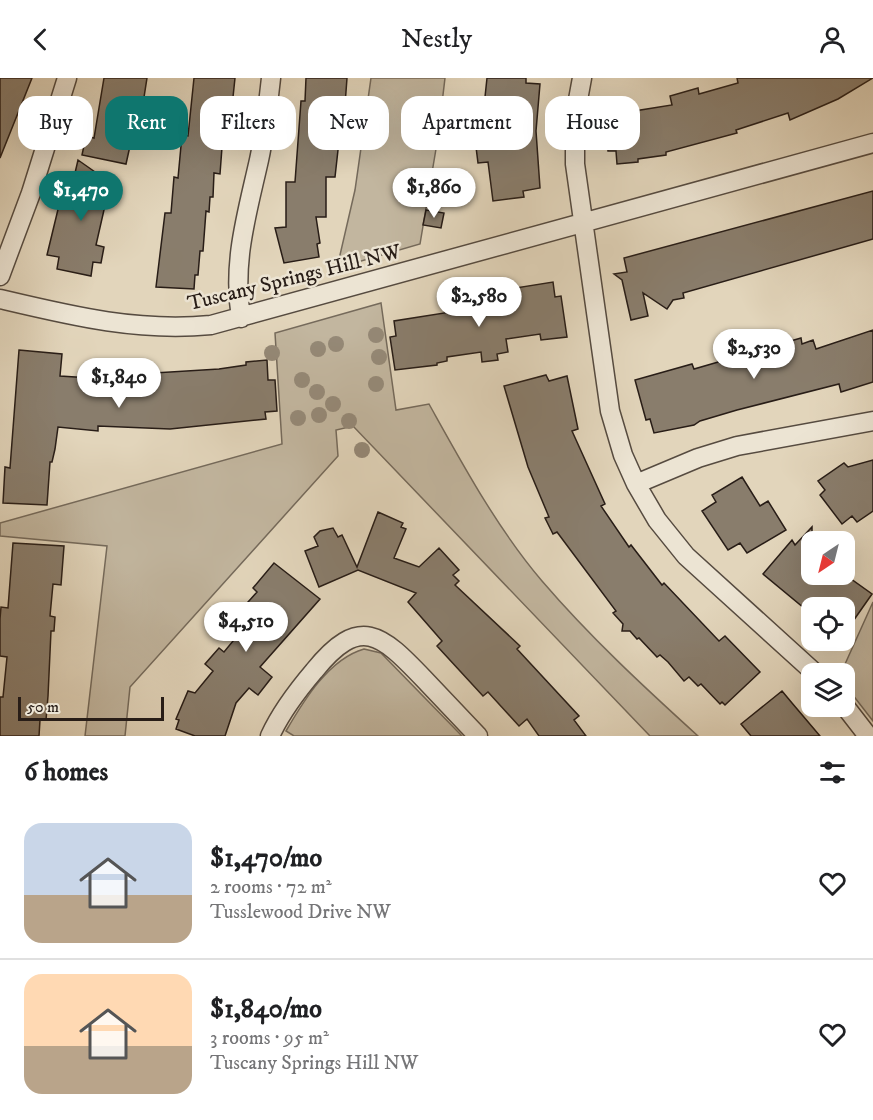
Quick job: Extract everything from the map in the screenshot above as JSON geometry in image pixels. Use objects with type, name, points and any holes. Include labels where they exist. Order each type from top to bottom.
[{"type":"street","points":[[0,276],[31,193],[67,78]]},
{"type":"street","points":[[241,318],[238,256],[242,226],[260,158],[271,78]]},
{"type":"street","points":[[582,78],[574,135],[575,164],[610,411],[623,455],[636,484],[657,520],[686,556],[804,663]]},
{"type":"street","name":"Tuscany Springs Hill NW","points":[[0,299],[118,324],[158,328],[211,325],[873,143]]},
{"type":"street","points":[[636,484],[698,458],[737,446],[873,421]]},
{"type":"street","points":[[270,736],[288,704],[329,652],[343,642],[368,637],[392,645],[478,736]]},
{"type":"street","points":[[853,717],[868,736]]},
{"type":"shaded area","points":[[371,78],[445,78],[443,96],[401,96],[401,150],[436,150],[420,244],[337,268],[355,190],[361,150],[389,150],[389,96],[368,96]]},
{"type":"shaded area","points":[[381,303],[396,410],[429,404],[495,518],[542,581],[598,642],[698,736],[650,736],[353,426],[336,430],[338,456],[130,687],[125,736],[85,736],[107,546],[0,536],[0,523],[282,444],[275,333]]},
{"type":"shaded area","points":[[873,602],[873,721],[855,698],[855,663],[846,663],[851,651],[855,651],[855,642]]},
{"type":"shaded area","points":[[364,649],[381,653],[462,736],[294,736],[286,731],[309,694],[329,671],[351,654]]},
{"type":"building","points":[[0,78],[32,78],[25,96],[18,96],[18,113],[0,158]]},
{"type":"building","points":[[104,78],[147,78],[144,96],[105,96],[105,150],[129,150],[126,164],[82,155],[83,150],[93,150]]},
{"type":"building","points":[[194,78],[235,78],[233,96],[200,96],[200,150],[222,150],[220,174],[214,173],[213,197],[210,197],[209,212],[206,211],[203,251],[200,251],[194,289],[156,287],[165,213],[171,213],[174,177],[178,178],[181,150],[188,150]]},
{"type":"building","points":[[306,78],[347,78],[346,96],[308,96],[308,150],[338,150],[335,177],[326,177],[326,217],[316,217],[320,243],[317,244],[319,257],[284,263],[275,228],[286,227],[286,182],[295,182],[301,101],[305,101]]},
{"type":"building","points":[[487,78],[526,78],[526,83],[540,84],[536,131],[540,188],[523,191],[524,197],[493,201],[488,162],[478,163],[476,150],[533,150],[533,96],[485,96]]},
{"type":"building","points":[[737,78],[873,78],[838,99],[790,120],[788,113],[736,130],[737,133],[666,152],[666,155],[638,159],[638,162],[617,164],[616,151],[608,151],[640,150],[640,110],[672,105],[670,96],[698,88],[699,94],[738,83]]},
{"type":"building","points":[[78,160],[115,186],[111,203],[106,201],[96,245],[104,247],[101,263],[93,262],[91,276],[57,269],[59,257],[47,255],[61,197],[69,199]]},
{"type":"building","points":[[873,191],[873,239],[683,293],[684,298],[673,300],[667,309],[643,293],[648,316],[631,320],[622,280],[614,274],[627,272],[624,258]]},
{"type":"building","points":[[426,210],[444,213],[441,228],[423,225]]},
{"type":"building","points":[[553,282],[555,297],[561,296],[567,337],[541,340],[540,334],[506,339],[508,352],[497,354],[498,360],[482,362],[481,352],[447,357],[447,361],[437,363],[437,365],[395,370],[390,337],[396,336],[394,321],[451,312],[450,306],[510,296],[509,289]]},
{"type":"building","points":[[873,330],[873,382],[841,392],[839,384],[737,410],[700,421],[694,425],[654,433],[650,419],[646,420],[635,380],[692,364],[694,369],[801,338],[802,344],[813,340],[816,349]]},
{"type":"building","points":[[19,350],[62,354],[60,376],[91,378],[91,366],[138,370],[138,374],[219,369],[246,365],[246,362],[267,360],[268,380],[275,380],[277,411],[265,412],[266,419],[170,429],[98,426],[98,431],[58,427],[55,449],[52,462],[50,462],[47,505],[3,503],[5,467],[10,468]]},
{"type":"building","points":[[546,375],[549,381],[567,376],[578,429],[572,431],[605,504],[601,506],[629,547],[631,545],[662,585],[664,583],[719,641],[725,636],[760,672],[725,705],[722,702],[720,704],[701,684],[698,686],[689,677],[684,681],[668,662],[660,655],[657,657],[630,631],[622,631],[623,624],[613,613],[616,611],[557,532],[553,534],[545,518],[549,517],[528,467],[504,386]]},
{"type":"building","points":[[873,460],[873,511],[857,522],[852,516],[842,524],[820,495],[825,490],[818,481],[844,463],[848,467]]},
{"type":"building","points":[[742,477],[760,506],[768,501],[786,530],[747,553],[740,543],[728,550],[702,511],[716,502],[712,495]]},
{"type":"building","points":[[378,512],[403,523],[401,527],[406,529],[394,558],[419,567],[439,548],[459,570],[453,575],[459,581],[455,585],[520,646],[517,649],[579,716],[574,720],[586,736],[539,736],[527,719],[519,726],[488,692],[483,696],[437,646],[442,641],[408,602],[416,593],[358,570],[319,587],[305,551],[318,546],[314,537],[320,531],[333,528],[338,537],[342,535],[357,567]]},
{"type":"building","points":[[801,539],[801,585],[855,585],[855,582],[872,594],[855,618],[855,597],[801,597],[801,606],[763,574],[792,540],[795,545]]},
{"type":"building","points":[[13,543],[64,546],[61,585],[53,584],[50,616],[55,617],[54,631],[51,631],[46,720],[40,720],[39,736],[0,736],[0,697],[3,697],[7,657],[0,656],[0,619],[1,607],[8,608]]},
{"type":"building","points":[[274,563],[320,599],[260,667],[272,677],[258,695],[249,688],[236,703],[225,736],[195,736],[176,729],[179,720],[176,719],[188,691],[195,693],[213,671],[205,664],[219,648],[224,652],[243,629],[235,623],[240,611],[257,592],[253,588]]},
{"type":"building","points":[[782,691],[801,714],[801,717],[804,717],[820,736],[751,736],[741,724]]}]
